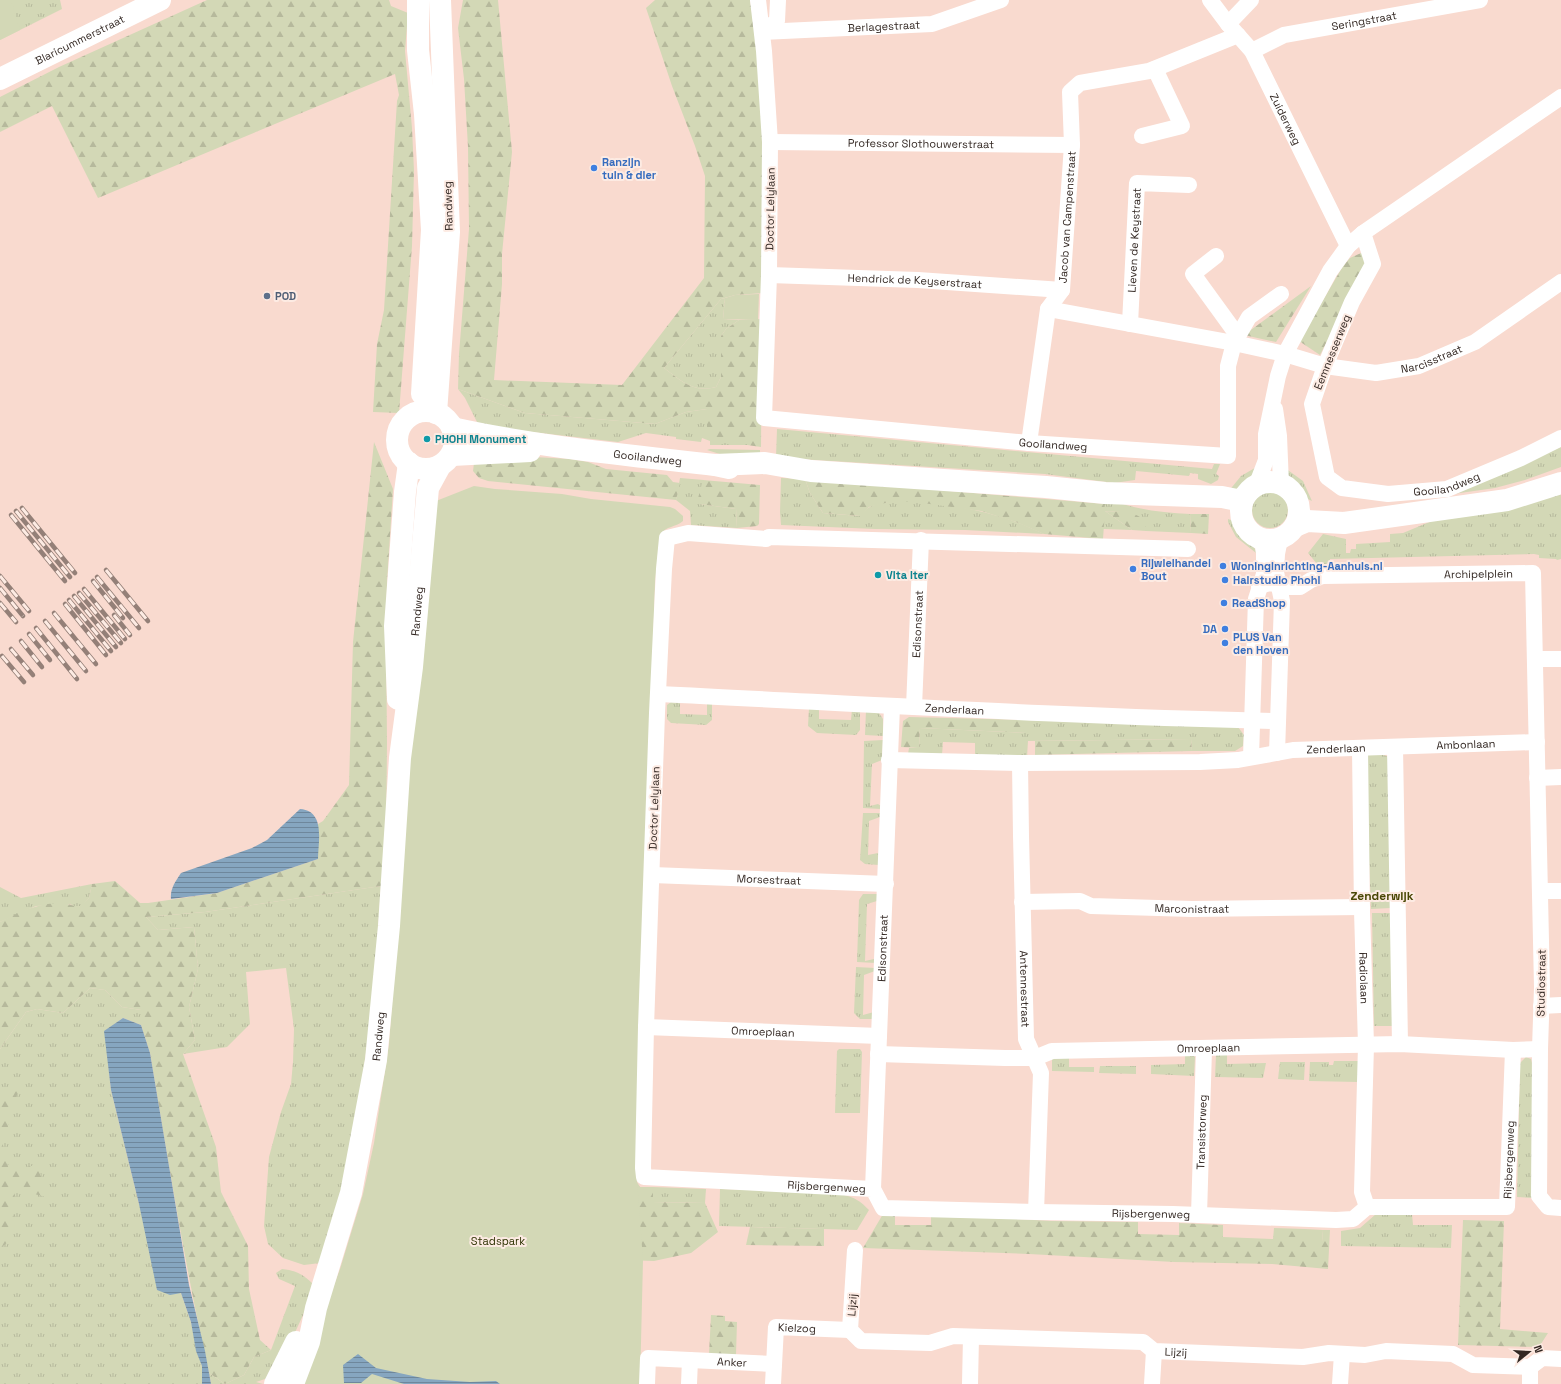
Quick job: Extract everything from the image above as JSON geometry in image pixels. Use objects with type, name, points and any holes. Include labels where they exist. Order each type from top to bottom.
[{"type":"main road","name":"Blaricummerstraat","points":[[0,79],[160,0]]},
{"type":"main road","name":"Randweg","points":[[418,0],[418,50],[425,114],[432,230],[428,412]]},
{"type":"main road","name":"Randweg","points":[[428,412],[449,232],[440,0]]},
{"type":"main road","points":[[428,412],[442,416],[452,428],[455,441],[446,460],[430,469],[419,468],[403,458],[398,443],[398,435],[406,420],[413,415],[428,412]]},
{"type":"main road","name":"Gooilandweg","points":[[452,428],[474,433],[580,450],[714,465],[764,475],[812,471],[1038,486],[1105,493],[1222,498],[1247,502]]},
{"type":"main road","name":"Gooilandweg","points":[[446,460],[580,450]]},
{"type":"main road","name":"Randweg","points":[[293,1384],[310,1342],[316,1308],[351,1193],[376,1060],[389,926],[400,758],[412,667],[428,488],[446,460]]},
{"type":"main road","name":"Randweg","points":[[400,758],[394,626],[405,492],[409,463]]},
{"type":"main road","points":[[1272,482],[1280,484],[1292,492],[1297,500],[1299,513],[1279,535],[1253,536],[1246,529],[1247,502],[1264,483],[1272,482]]},
{"type":"main road","name":"Gooilandweg","points":[[1279,535],[1307,521],[1344,523],[1507,500],[1561,483]]},
{"type":"main road","name":"Gooilandweg","points":[[1297,500],[1308,506],[1395,516]]},
{"type":"main road","name":"Randweg","points":[[275,1384],[301,1331],[316,1308]]},
{"type":"street","name":"Doctor Lelylaan","points":[[758,0],[762,32],[770,142],[769,275],[764,418]]},
{"type":"street","points":[[762,32],[777,21],[778,0]]},
{"type":"street","name":"Berlagestraat","points":[[762,32],[932,24],[1001,0]]},
{"type":"street","name":"Zuiderweg","points":[[1210,0],[1233,30],[1252,51],[1348,246]]},
{"type":"street","points":[[1142,136],[1182,126],[1154,69],[1233,30],[1251,0]]},
{"type":"street","name":"Seringstraat","points":[[1252,51],[1284,35],[1480,0]]},
{"type":"street","name":"Jacob van Campenstraat","points":[[1062,290],[1072,145],[1070,92],[1080,83],[1154,69]]},
{"type":"street","points":[[1247,502],[1266,460],[1266,434],[1278,376],[1285,354],[1330,271],[1348,246],[1363,233],[1561,97]]},
{"type":"street","name":"Professor Slothouwerstraat","points":[[770,142],[1072,145]]},
{"type":"street","name":"Lieven de Keystraat","points":[[1130,324],[1137,183],[1189,185]]},
{"type":"street","name":"Eemnesserweg","points":[[1328,477],[1312,404],[1325,366],[1352,302],[1373,264],[1363,233]]},
{"type":"street","points":[[1216,256],[1193,274],[1236,339]]},
{"type":"street","name":"Hendrick de Keyserstraat","points":[[769,275],[918,280],[1062,290]]},
{"type":"street","name":"Narcisstraat","points":[[1285,354],[1325,366],[1376,373],[1419,366],[1475,342],[1561,282]]},
{"type":"street","points":[[1029,443],[1048,309],[1062,290]]},
{"type":"street","points":[[1236,339],[1249,317],[1281,294]]},
{"type":"street","points":[[1048,309],[1130,324],[1236,339],[1285,354]]},
{"type":"street","name":"Gooilandweg","points":[[764,418],[1029,443],[1228,456],[1228,366],[1236,339]]},
{"type":"street","points":[[1274,400],[1279,436],[1280,484]]},
{"type":"street","name":"Gooilandweg","points":[[1328,477],[1342,488],[1388,494],[1447,488],[1521,458],[1561,438]]},
{"type":"street","name":"Doctor Lelylaan","points":[[644,1177],[646,1027],[664,569],[667,538],[688,533],[766,539],[769,536],[921,540]]},
{"type":"street","points":[[1277,753],[1282,601],[1280,585],[1276,572],[1279,535]]},
{"type":"street","points":[[889,760],[1020,763],[1200,762],[1251,758],[1256,599],[1264,574],[1264,553],[1279,535]]},
{"type":"street","points":[[921,540],[1188,549]]},
{"type":"street","name":"Edisonstraat","points":[[914,707],[921,540]]},
{"type":"street","name":"Archipelplein","points":[[1259,586],[1270,583],[1300,587],[1311,580],[1323,576],[1532,573],[1536,742]]},
{"type":"street","points":[[1535,659],[1561,659]]},
{"type":"street","name":"Zenderlaan","points":[[659,694],[1194,720],[1278,722]]},
{"type":"street","name":"Edisonstraat","points":[[873,1189],[892,706]]},
{"type":"street","name":"Ambonlaan","points":[[1395,747],[1536,742]]},
{"type":"street","name":"Studiostraat","points":[[1536,742],[1541,891],[1542,987],[1539,1196],[1548,1207],[1561,1208]]},
{"type":"street","points":[[1395,747],[1400,1044]]},
{"type":"street","name":"Zenderlaan","points":[[1251,758],[1293,750],[1395,747]]},
{"type":"street","name":"Radiolaan","points":[[1360,748],[1362,907],[1366,1045],[1362,1192],[1367,1207]]},
{"type":"street","name":"Antennestraat","points":[[1020,763],[1026,1039],[1041,1073],[1036,1212]]},
{"type":"street","points":[[1537,778],[1561,777]]},
{"type":"street","name":"Morsestraat","points":[[652,875],[886,884]]},
{"type":"street","points":[[1541,891],[1561,891]]},
{"type":"street","name":"Marconistraat","points":[[1022,902],[1080,901],[1091,906],[1192,909],[1362,907]]},
{"type":"street","points":[[1541,1006],[1561,1005]]},
{"type":"street","name":"Omroeplaan","points":[[646,1027],[880,1036]]},
{"type":"street","name":"Omroeplaan","points":[[878,1054],[1035,1058],[1052,1051],[1400,1044],[1513,1050],[1540,1049]]},
{"type":"street","name":"Transistorweg","points":[[1200,1215],[1204,1049]]},
{"type":"street","name":"Rijsbergenweg","points":[[644,1177],[873,1189],[883,1208],[1200,1215],[1336,1220],[1353,1219],[1367,1207],[1507,1207],[1513,1050]]},
{"type":"street","name":"Lijzij","points":[[855,1250],[850,1330],[861,1342],[930,1343],[953,1336],[1143,1342],[1154,1351],[1303,1357],[1328,1353],[1365,1355],[1386,1352],[1453,1354],[1473,1365],[1530,1367],[1542,1358],[1561,1359]]},
{"type":"street","name":"Kielzog","points":[[773,1384],[776,1327],[850,1330]]},
{"type":"street","points":[[970,1384],[971,1337]]},
{"type":"street","points":[[1152,1384],[1154,1351]]},
{"type":"street","points":[[1340,1384],[1342,1354]]},
{"type":"street","name":"Anker","points":[[647,1384],[648,1358],[774,1364]]},
{"type":"street","points":[[689,1384],[690,1360]]},
{"type":"street","points":[[1530,1367],[1530,1384]]},
{"type":"green space","points":[[0,0],[60,0],[62,9],[0,40]]},
{"type":"green space","points":[[0,0],[11,0],[20,30],[0,40]]},
{"type":"green space","points":[[207,0],[389,0],[391,6],[408,13],[405,51],[412,128],[414,171],[412,246],[399,413],[373,412],[377,344],[384,310],[397,101],[399,95],[395,74],[98,198],[52,106],[0,132],[0,97],[59,67]]},
{"type":"green space","points":[[463,0],[498,0],[512,152],[502,254],[502,284],[494,380],[622,385],[704,278],[705,176],[672,86],[646,8],[655,0],[750,0],[759,58],[765,135],[764,293],[735,295],[721,299],[664,368],[688,385],[700,388],[716,387],[721,377],[721,336],[726,329],[739,320],[762,319],[761,447],[747,445],[747,441],[707,437],[707,409],[686,412],[655,424],[525,413],[458,389],[459,354],[469,229],[468,147],[464,79],[458,28]]},
{"type":"green space","points":[[1361,253],[1364,254],[1365,267],[1320,355],[1299,341],[1343,266],[1350,258]]},
{"type":"green space","points":[[1311,286],[1276,342],[1244,335]]},
{"type":"green space","points":[[759,294],[758,320],[723,319],[725,298],[735,295]]},
{"type":"green space","points":[[725,298],[723,319],[739,320],[726,329],[721,336],[721,377],[716,387],[700,388],[688,385],[664,368],[721,299]]},
{"type":"green space","points":[[458,389],[525,413],[655,424],[686,412],[707,409],[747,441],[747,445],[710,445],[710,441],[702,438],[701,442],[646,433],[618,442],[479,426],[465,398]]},
{"type":"green space","points":[[777,429],[1212,469],[1214,464],[1220,464],[1216,474],[1219,476],[1218,480],[1211,484],[1198,479],[1198,474],[1190,473],[1189,476],[1136,471],[1135,480],[1114,483],[1045,474],[776,457]]},
{"type":"green space","points":[[374,442],[393,489],[387,583],[386,844],[381,886],[205,912],[146,917],[158,930],[194,927],[198,969],[189,1007],[195,1040],[183,1054],[216,1147],[221,1192],[248,1246],[249,1289],[260,1340],[271,1350],[254,1357],[244,1375],[225,1384],[209,1373],[200,1333],[170,1173],[150,1053],[141,1025],[141,1010],[122,1007],[105,990],[90,988],[63,1013],[37,1009],[26,1012],[0,1049],[0,922],[36,906],[60,903],[81,906],[89,898],[92,884],[115,881],[140,903],[148,903],[217,893],[318,859],[318,824],[323,821],[349,785],[353,642]]},
{"type":"green space","points":[[1561,447],[1561,467],[1525,480],[1495,488],[1439,496]]},
{"type":"green space","points":[[707,450],[760,450],[760,454],[723,455]]},
{"type":"green space","points":[[534,457],[570,459],[588,462],[606,469],[667,475],[673,482],[680,483],[676,500],[488,481],[479,478],[473,471],[474,463]]},
{"type":"green space","points":[[1260,465],[1248,483],[1239,489],[1228,492],[1241,476]]},
{"type":"green space","points":[[1285,468],[1303,481],[1312,501],[1304,496],[1290,479]]},
{"type":"green space","points":[[680,478],[704,480],[700,504],[736,509],[737,528],[691,525],[690,511],[676,500]]},
{"type":"green space","points":[[781,478],[805,479],[810,493],[823,513],[859,516],[868,508],[881,503],[899,501],[941,504],[1002,517],[1044,534],[965,530],[875,529],[781,525]]},
{"type":"green space","points":[[805,479],[1105,504],[1103,539],[1044,534],[1016,522],[981,511],[915,502],[889,502],[869,507],[860,516],[823,513],[810,493]]},
{"type":"green space","points":[[703,480],[760,485],[759,524],[757,526],[737,528],[736,509],[700,504],[697,502]]},
{"type":"green space","name":"Stadspark","points":[[474,486],[562,494],[591,499],[670,507],[675,509],[683,516],[683,521],[668,528],[660,535],[655,582],[637,1182],[643,1260],[640,1384],[297,1384],[340,1269],[363,1194],[374,1143],[389,1044],[415,692],[436,501]]},
{"type":"green space","points":[[1270,492],[1283,497],[1288,510],[1283,523],[1270,528],[1257,523],[1252,510],[1257,497]]},
{"type":"green space","points":[[1561,494],[1561,559],[1557,560],[1539,558],[1539,555],[1534,554],[1330,559],[1330,571],[1322,570],[1308,553],[1323,534],[1346,539],[1346,553],[1350,553],[1351,549],[1356,549],[1356,544],[1390,542],[1390,534],[1403,533],[1439,518]]},
{"type":"green space","points":[[1116,502],[1153,511],[1190,514],[1191,533],[1146,531],[1146,528],[1120,512],[1105,511],[1132,530],[1103,529],[1104,504]]},
{"type":"green space","points":[[1105,511],[1124,512],[1138,516],[1143,519],[1146,524],[1146,531],[1132,530]]},
{"type":"green space","points":[[1190,514],[1209,514],[1208,534],[1191,533]]},
{"type":"green space","points":[[1228,519],[1241,528],[1252,543],[1256,553],[1236,537],[1228,522]]},
{"type":"green space","points":[[671,702],[680,703],[680,714],[707,715],[707,703],[712,704],[712,720],[706,725],[671,723],[667,719],[667,705]]},
{"type":"green space","points":[[809,708],[819,708],[819,719],[851,720],[852,709],[860,709],[860,730],[856,735],[817,733],[808,726]]},
{"type":"green space","points":[[866,710],[877,710],[883,719],[883,736],[865,735]]},
{"type":"green space","points":[[909,717],[1026,720],[1026,733],[920,728],[919,748],[901,747],[903,721]]},
{"type":"green space","points":[[1026,720],[1238,727],[1244,735],[1243,746],[1235,751],[1192,751],[1191,739],[1028,741],[1027,757],[975,756],[975,743],[943,742],[942,755],[908,754],[909,748],[919,748],[920,728],[1026,733]]},
{"type":"green space","points":[[1191,739],[1192,751],[1035,755],[1035,741]]},
{"type":"green space","points":[[883,740],[882,760],[872,764],[870,806],[878,804],[881,806],[881,809],[863,808],[864,741]]},
{"type":"green space","points":[[1375,753],[1387,756],[1388,759],[1391,908],[1371,909],[1365,759],[1367,754]]},
{"type":"green space","points":[[863,813],[880,813],[880,817],[869,821],[868,855],[878,853],[879,865],[865,864],[860,860]]},
{"type":"green space","points":[[92,884],[89,898],[82,906],[75,907],[70,904],[36,906],[0,922],[0,887],[21,898]]},
{"type":"green space","points":[[381,886],[369,1031],[359,1103],[345,1175],[340,1197],[320,1263],[304,1265],[283,1258],[268,1244],[264,1226],[269,1157],[281,1112],[291,1084],[293,1062],[294,1029],[286,968],[246,972],[250,1024],[227,1047],[183,1054],[195,1040],[189,1007],[198,969],[194,927],[158,930],[146,917],[205,912]]},
{"type":"green space","points":[[863,894],[878,894],[877,901],[867,904],[865,961],[874,959],[876,963],[857,962],[859,900]]},
{"type":"green space","points":[[1372,913],[1392,913],[1394,1026],[1374,1026]]},
{"type":"green space","points":[[856,967],[875,968],[875,971],[864,975],[863,1015],[874,1012],[872,1019],[860,1019],[854,1013]]},
{"type":"green space","points":[[90,988],[105,990],[122,1007],[141,1010],[141,1025],[123,1018],[105,1031],[111,1090],[139,1204],[181,1293],[191,1322],[202,1366],[202,1384],[0,1384],[0,1049],[26,1012],[37,1009],[63,1013]]},
{"type":"green space","points":[[839,1049],[860,1049],[862,1052],[860,1113],[835,1113],[837,1051]]},
{"type":"green space","points":[[1185,1053],[1191,1054],[1195,1057],[1194,1076],[1151,1074],[1151,1065],[1185,1064]]},
{"type":"green space","points":[[1227,1053],[1227,1064],[1266,1063],[1263,1078],[1215,1077],[1216,1055]]},
{"type":"green space","points":[[1069,1056],[1069,1067],[1094,1067],[1094,1072],[1052,1071],[1052,1059]]},
{"type":"green space","points":[[1526,1057],[1531,1059],[1532,1063],[1533,1198],[1517,1197],[1520,1063]]},
{"type":"green space","points":[[1334,1061],[1358,1061],[1358,1082],[1309,1081],[1310,1062],[1329,1062],[1329,1065],[1333,1065]]},
{"type":"green space","points":[[1280,1062],[1305,1062],[1304,1080],[1278,1079]]},
{"type":"green space","points":[[1100,1066],[1136,1066],[1136,1074],[1099,1073]]},
{"type":"green space","points":[[18,1091],[2,1147],[10,1172],[38,1164],[46,1197],[15,1189],[13,1206],[14,1231],[10,1240],[0,1248],[0,1093]]},
{"type":"green space","points":[[635,1179],[640,1187],[653,1187],[653,1202],[705,1203],[718,1232],[691,1253],[654,1261],[595,1259]]},
{"type":"green space","points":[[653,1187],[706,1189],[705,1203],[653,1202]]},
{"type":"green space","points":[[720,1189],[836,1193],[854,1198],[869,1210],[857,1230],[719,1226]]},
{"type":"green space","points":[[883,1214],[895,1214],[895,1225],[931,1225],[931,1214],[1052,1221],[1138,1222],[1138,1234],[1179,1235],[1179,1223],[1223,1225],[1223,1237],[1273,1239],[1274,1228],[1305,1229],[1305,1242],[1322,1242],[1323,1230],[1330,1230],[1328,1269],[1272,1264],[1174,1262],[1029,1254],[863,1248]]},
{"type":"green space","points":[[1376,1214],[1412,1214],[1413,1225],[1452,1225],[1451,1248],[1341,1246],[1341,1231],[1360,1228]]},
{"type":"green space","points":[[1463,1220],[1504,1221],[1500,1329],[1548,1333],[1539,1347],[1458,1345]]},
{"type":"green space","points":[[750,1227],[824,1229],[824,1246],[746,1245]]},
{"type":"green space","points":[[1305,1229],[1323,1230],[1322,1243],[1305,1242]]},
{"type":"green space","points":[[282,1269],[294,1271],[305,1277],[312,1283],[310,1300],[273,1380],[265,1379],[256,1382],[263,1384],[225,1384],[244,1375],[254,1357],[271,1350],[295,1286],[279,1279],[276,1273]]},
{"type":"green space","points":[[711,1315],[725,1316],[725,1321],[737,1322],[736,1355],[709,1354]]},
{"type":"green space","points":[[209,1373],[225,1384],[211,1384]]},
{"type":"water","points":[[300,809],[308,811],[314,815],[317,821],[319,828],[318,859],[217,893],[171,899],[172,889],[181,873],[252,848],[267,840]]},
{"type":"water","points":[[123,1018],[141,1025],[150,1053],[189,1285],[205,1351],[211,1384],[202,1384],[202,1366],[196,1351],[191,1322],[181,1293],[170,1295],[157,1290],[139,1204],[111,1090],[104,1031]]},
{"type":"water","points":[[358,1354],[376,1368],[427,1379],[470,1382],[496,1381],[500,1384],[404,1384],[372,1374],[361,1383],[344,1383],[343,1365]]},
{"type":"railway","points":[[22,508],[75,573]]},
{"type":"railway","points":[[16,511],[70,577]]},
{"type":"railway","points":[[11,515],[65,581]]},
{"type":"railway","points":[[106,570],[148,621]]},
{"type":"railway","points":[[0,576],[29,611]]},
{"type":"railway","points":[[97,577],[139,628]]},
{"type":"railway","points":[[93,581],[123,618]]},
{"type":"railway","points":[[0,588],[23,616]]},
{"type":"railway","points":[[84,589],[125,639]]},
{"type":"railway","points":[[79,593],[121,643]]},
{"type":"railway","points":[[74,596],[116,647]]},
{"type":"railway","points":[[69,600],[111,651]]},
{"type":"railway","points":[[0,603],[16,622]]},
{"type":"railway","points":[[65,604],[106,655]]},
{"type":"railway","points":[[54,613],[96,664]]},
{"type":"railway","points":[[114,615],[130,635]]},
{"type":"railway","points":[[45,621],[86,671]]},
{"type":"railway","points":[[36,628],[77,679]]},
{"type":"railway","points":[[29,634],[50,660]]},
{"type":"railway","points":[[21,641],[42,667]]},
{"type":"railway","points":[[11,649],[33,675]]},
{"type":"railway","points":[[2,656],[24,682]]},
{"type":"place","name":"Ranzijn tuin & dier","points":[[594,168]]},
{"type":"place","name":"POD","points":[[267,296]]},
{"type":"place","name":"PHOHI Monument","points":[[427,439]]},
{"type":"place","name":"Woninginrichting-Aanhuis.nl","points":[[1223,566]]},
{"type":"place","name":"Rijwielhandel Bout","points":[[1133,569]]},
{"type":"place","name":"Vita Iter","points":[[878,575]]},
{"type":"place","name":"Hairstudio Phohi","points":[[1225,580]]},
{"type":"place","name":"ReadShop","points":[[1224,603]]},
{"type":"place","name":"DA","points":[[1225,629]]},
{"type":"place","name":"PLUS Van den Hoven","points":[[1225,643]]},
{"type":"district","name":"Zenderwijk","points":[[1382,896]]}]
